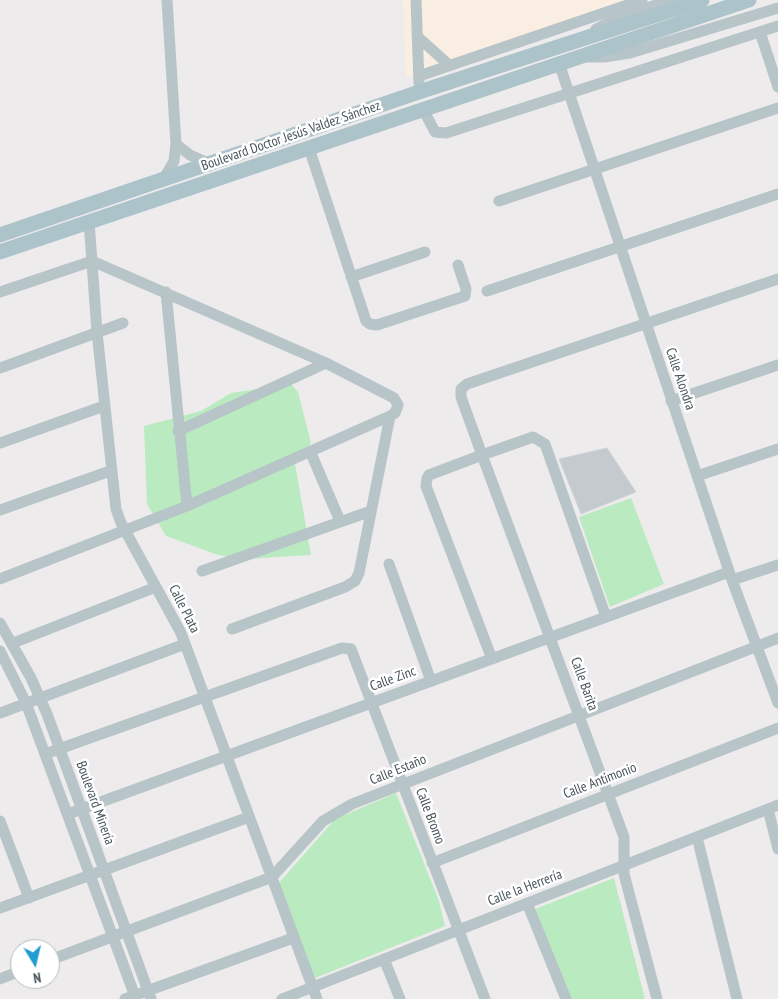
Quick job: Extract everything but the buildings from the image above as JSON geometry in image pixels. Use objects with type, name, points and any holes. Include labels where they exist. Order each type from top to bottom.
[{"type":"main road","name":"Boulevard Doctor Jesús Valdez Sánchez","points":[[0,235],[420,92],[702,0]]},
{"type":"main road","name":"Boulevard Doctor Jesús Valdez Sánchez","points":[[0,252],[748,0]]},
{"type":"street","points":[[163,180],[174,161],[176,144],[167,0]]},
{"type":"street","points":[[416,0],[420,92]]},
{"type":"street","points":[[419,76],[642,0]]},
{"type":"street","name":"Boulevard Doctor Jesús Valdez Sánchez","points":[[582,39],[617,18],[671,0]]},
{"type":"street","name":"Boulevard Doctor Jesús Valdez Sánchez","points":[[577,57],[604,57],[630,53],[778,8]]},
{"type":"street","points":[[423,109],[432,129],[440,134],[778,26]]},
{"type":"street","points":[[760,32],[778,87]]},
{"type":"street","points":[[418,37],[449,65]]},
{"type":"street","name":"Calle Alondra","points":[[559,63],[671,401],[731,576],[778,703]]},
{"type":"street","points":[[499,201],[778,108]]},
{"type":"street","points":[[176,144],[190,155],[210,164]]},
{"type":"street","points":[[309,148],[366,321],[377,326],[465,296],[466,289],[458,264]]},
{"type":"street","points":[[488,291],[778,194]]},
{"type":"street","name":"Calle Plata","points":[[89,221],[97,332],[110,470],[116,509],[130,530],[156,587],[186,644],[317,999]]},
{"type":"street","points":[[351,277],[425,252]]},
{"type":"street","points":[[0,292],[92,261],[326,363],[396,400],[398,409],[390,416],[187,506],[130,530],[0,579]]},
{"type":"street","points":[[645,323],[778,279]]},
{"type":"street","points":[[166,292],[178,431],[187,506]]},
{"type":"street","points":[[0,368],[123,323]]},
{"type":"street","name":"Calle Barita","points":[[645,323],[463,386],[461,397],[624,837],[624,866],[657,999]]},
{"type":"street","points":[[178,431],[326,363]]},
{"type":"street","points":[[671,401],[778,365]]},
{"type":"street","points":[[0,443],[104,406]]},
{"type":"street","points":[[232,629],[351,584],[358,573],[390,416]]},
{"type":"street","points":[[492,659],[426,486],[426,478],[430,475],[482,455],[533,437],[542,441],[548,448],[606,617]]},
{"type":"street","points":[[697,476],[778,449]]},
{"type":"street","points":[[310,451],[340,521]]},
{"type":"street","points":[[0,510],[110,470]]},
{"type":"street","points":[[202,572],[371,510]]},
{"type":"street","points":[[389,564],[431,681]]},
{"type":"street","name":"Calle Zinc","points":[[68,814],[606,617],[731,576],[778,565]]},
{"type":"street","points":[[13,643],[156,587]]},
{"type":"street","name":"Boulevard Minería","points":[[0,623],[13,643],[40,698],[150,995]]},
{"type":"street","name":"Calle Estaño","points":[[60,956],[272,878],[331,815],[402,784],[778,638]]},
{"type":"street","points":[[0,713],[186,644]]},
{"type":"street","name":"Calle Bromo","points":[[205,697],[345,647],[353,651],[484,999]]},
{"type":"street","points":[[0,651],[26,703],[113,937],[132,998],[150,995],[293,938]]},
{"type":"street","points":[[45,754],[205,697]]},
{"type":"street","name":"Calle Antimonio","points":[[432,863],[778,728]]},
{"type":"street","points":[[773,807],[778,849]]},
{"type":"street","name":"Calle la Herrería","points":[[282,999],[773,807]]},
{"type":"street","points":[[0,908],[250,818]]},
{"type":"street","points":[[0,821],[29,898]]},
{"type":"street","points":[[697,837],[737,999]]},
{"type":"street","points":[[526,903],[566,999]]},
{"type":"street","points":[[384,959],[400,999]]},
{"type":"shaded area","points":[[403,0],[634,0],[406,77]]},
{"type":"green space","points":[[291,384],[298,392],[311,443],[295,464],[311,555],[246,559],[218,555],[166,536],[147,504],[144,426],[201,411],[231,393]]},
{"type":"green space","points":[[631,498],[664,584],[610,607],[579,517]]},
{"type":"green space","points":[[396,793],[439,901],[445,926],[315,978],[278,884],[335,819]]},
{"type":"green space","points":[[614,878],[645,999],[571,999],[535,909]]}]
